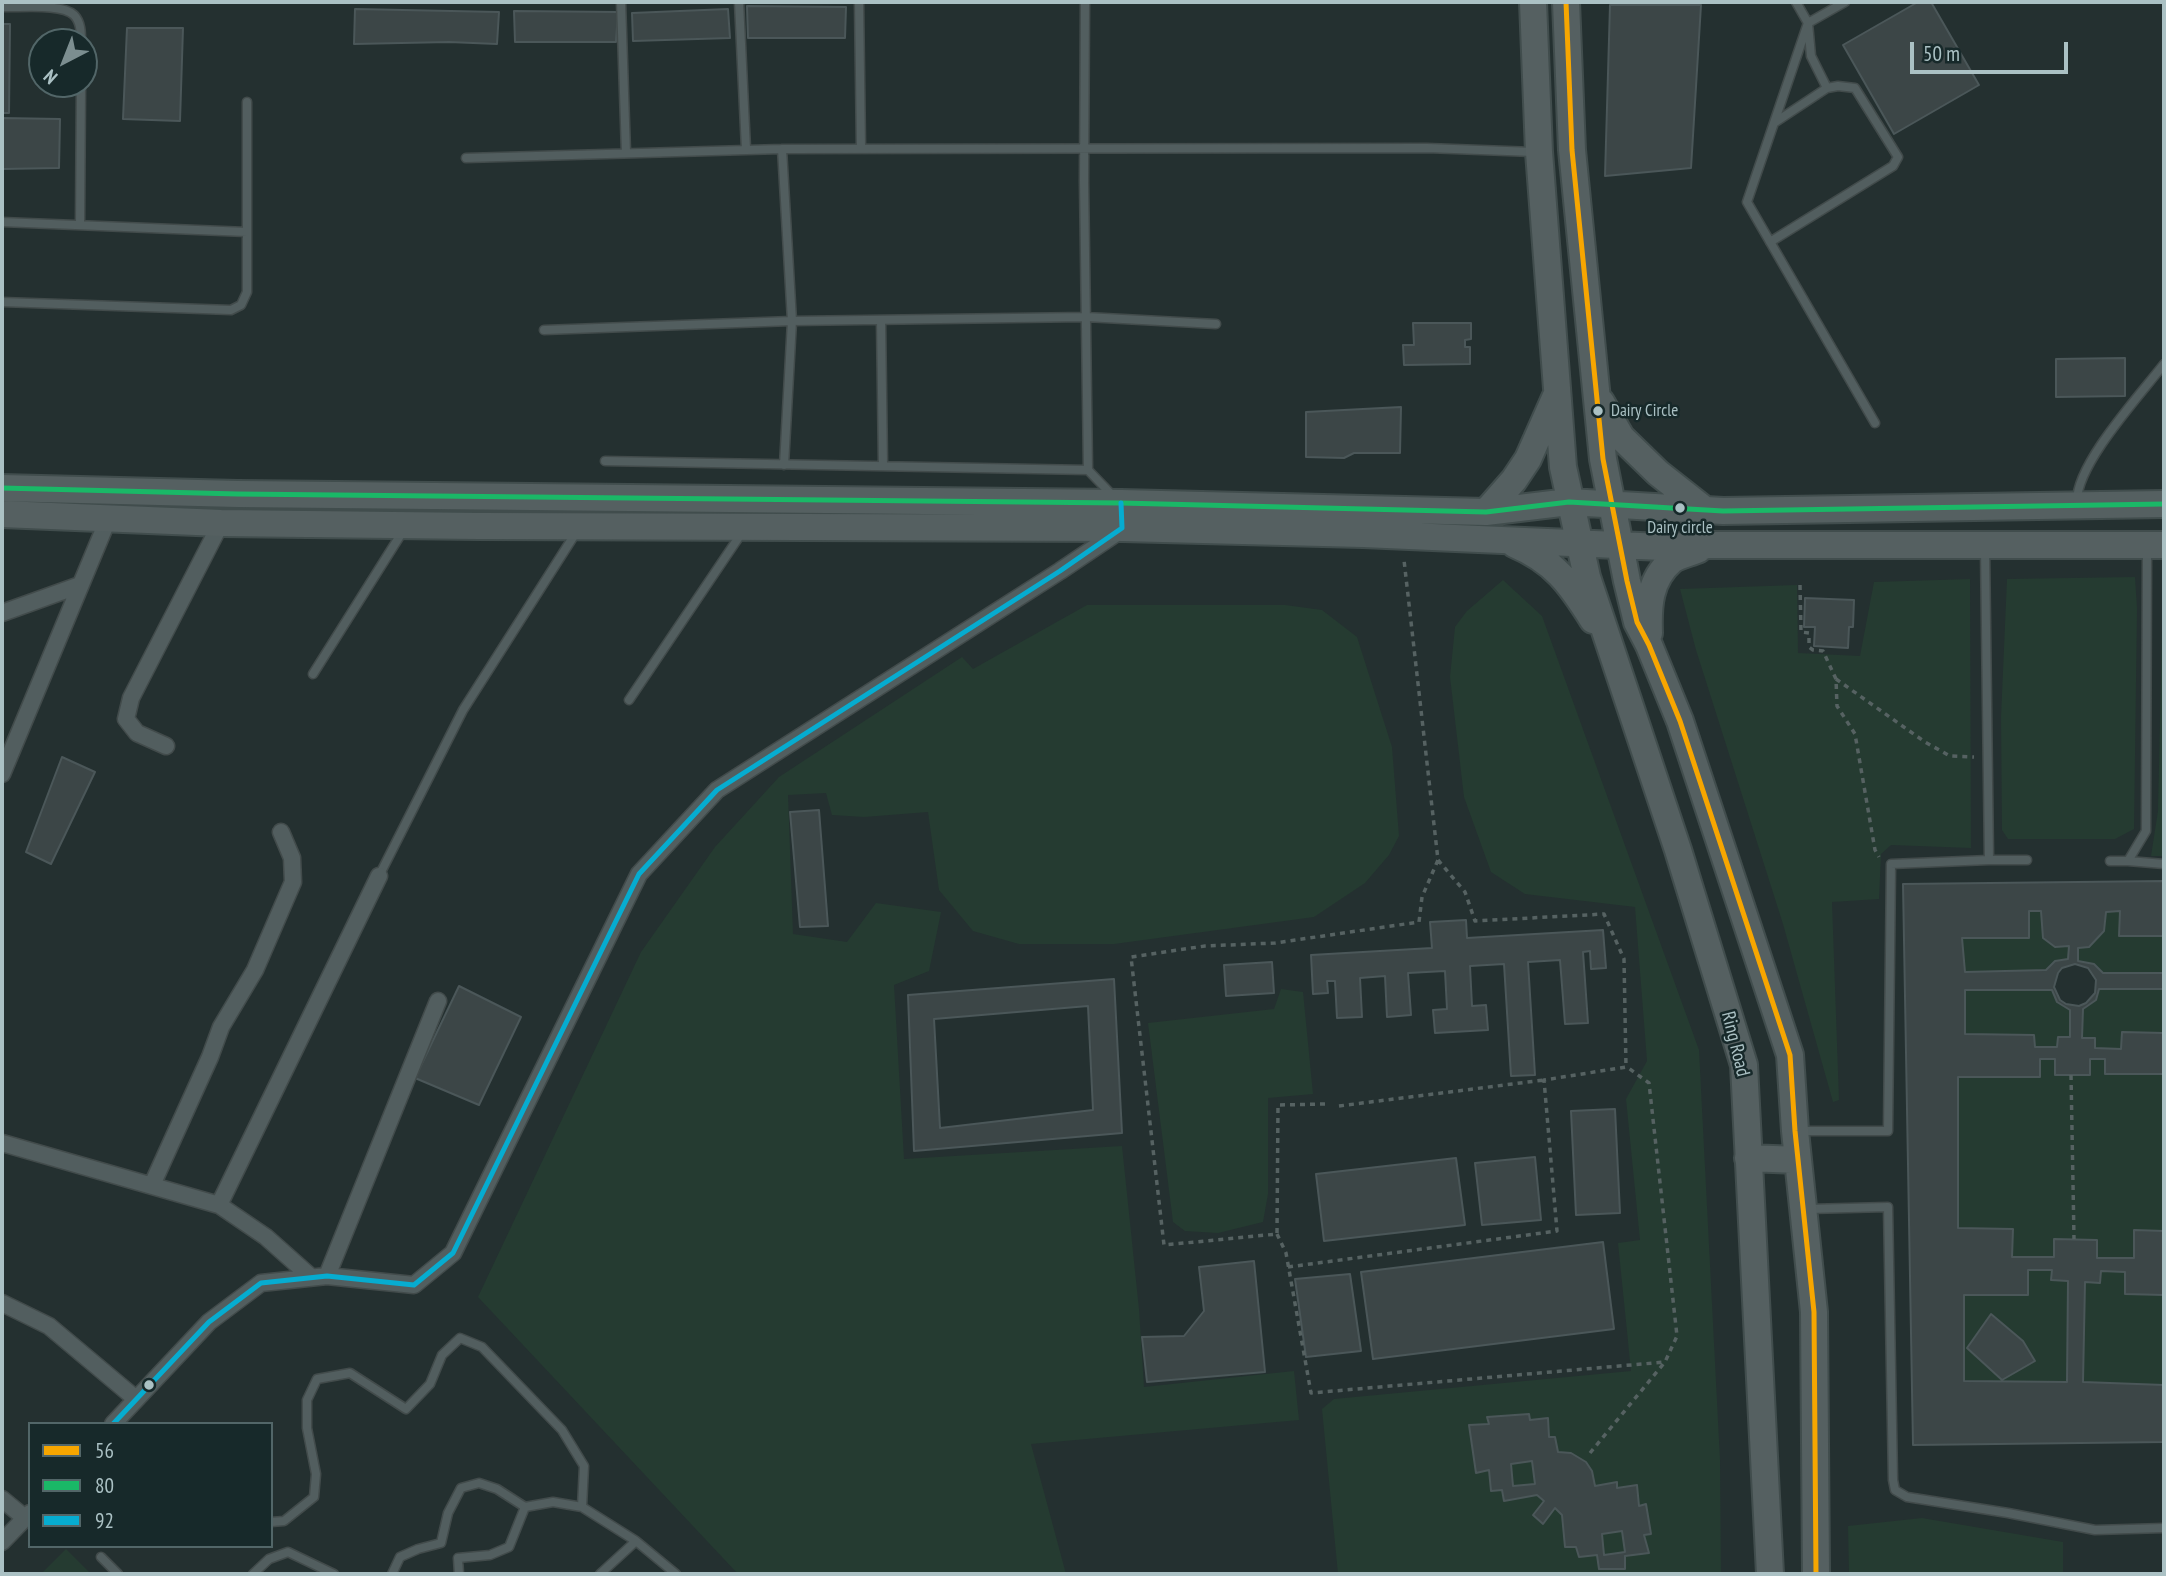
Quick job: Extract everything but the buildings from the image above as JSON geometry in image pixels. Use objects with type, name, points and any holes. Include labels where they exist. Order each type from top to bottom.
[{"type":"main road","name":"Ring Road","points":[[1533,2],[1539,152],[1563,467],[1569,502],[1587,577],[1678,850],[1744,1065],[1770,1574]]},
{"type":"main road","points":[[1566,2],[1573,150],[1603,459],[1621,554],[1637,622],[1680,720],[1790,1055],[1795,1131],[1814,1311],[1816,1574]]},
{"type":"main road","points":[[1486,512],[1528,459],[1557,394]]},
{"type":"main road","points":[[1597,394],[1621,437],[1658,473],[1705,510]]},
{"type":"main road","points":[[2,488],[432,496],[1122,516],[1401,537],[1580,543],[1621,554],[1663,547],[1710,545],[2156,545]]},
{"type":"main road","points":[[432,496],[434,526]]},
{"type":"main road","points":[[2,514],[221,523],[747,526],[1122,516],[1486,512],[1569,502],[1705,510],[2164,504]]},
{"type":"main road","points":[[2077,506],[2078,546]]},
{"type":"main road","points":[[1885,507],[1885,547]]},
{"type":"main road","points":[[1504,539],[1538,554],[1561,575],[1612,651]]},
{"type":"main road","points":[[1649,645],[1648,603],[1656,580],[1673,559],[1710,545]]},
{"type":"main road","points":[[1748,1158],[1798,1160]]},
{"type":"street","points":[[115,1422],[209,1322],[261,1283],[319,1276],[414,1285],[453,1253],[639,874],[717,790],[1060,571],[1122,516]]},
{"type":"street","points":[[2,774],[109,517]]},
{"type":"street","points":[[166,746],[137,733],[126,719],[131,698],[221,523]]},
{"type":"street","points":[[2,613],[80,584]]},
{"type":"street","points":[[152,1185],[210,1058],[221,1027],[255,970],[293,882],[292,858],[281,832]]},
{"type":"street","points":[[219,1205],[379,876]]},
{"type":"street","points":[[319,1276],[438,1001]]},
{"type":"street","points":[[2,1143],[219,1205],[319,1276]]},
{"type":"street","points":[[2,1303],[50,1326],[136,1399]]},
{"type":"street","points":[[2,1499],[27,1516],[2,1542]]},
{"type":"lane","points":[[621,2],[626,153]]},
{"type":"lane","points":[[739,2],[747,149]]},
{"type":"lane","points":[[859,2],[861,149]]},
{"type":"lane","points":[[1085,2],[1088,470],[1122,516]]},
{"type":"lane","points":[[1797,2],[1808,23],[1811,55],[1827,88]]},
{"type":"lane","points":[[1845,2],[1808,23],[1747,202],[1875,423]]},
{"type":"lane","points":[[2,7],[62,8],[75,16],[81,28]]},
{"type":"lane","points":[[1770,242],[1893,166],[1898,157],[1856,88],[1827,88],[1773,123]]},
{"type":"lane","points":[[80,225],[81,98]]},
{"type":"lane","points":[[2,302],[231,310],[242,305],[247,292],[247,102]]},
{"type":"lane","points":[[466,158],[747,149],[1427,148],[1539,152]]},
{"type":"lane","points":[[782,149],[792,321],[784,465]]},
{"type":"lane","points":[[2,222],[247,232]]},
{"type":"lane","points":[[544,330],[792,321],[1086,317],[1216,324]]},
{"type":"lane","points":[[880,320],[883,466]]},
{"type":"lane","points":[[2077,506],[2077,491],[2097,450],[2164,364]]},
{"type":"lane","points":[[605,461],[1088,470]]},
{"type":"lane","points":[[313,674],[407,525]]},
{"type":"lane","points":[[379,876],[463,710],[580,526]]},
{"type":"lane","points":[[629,700],[747,526]]},
{"type":"lane","points":[[2128,861],[2146,831],[2156,545]]},
{"type":"lane","points":[[1985,547],[1989,860]]},
{"type":"lane","points":[[1795,1131],[1888,1130],[1891,864],[2028,860]]},
{"type":"lane","points":[[2110,860],[2164,863]]},
{"type":"lane","points":[[1803,1209],[1888,1207],[1892,1466],[1895,1490],[1907,1497],[2008,1513],[2095,1531],[2164,1528]]},
{"type":"lane","points":[[273,1522],[284,1521],[314,1497],[316,1474],[307,1428],[307,1400],[317,1379],[350,1373],[406,1409],[430,1384],[442,1356],[460,1338],[482,1347],[562,1430],[584,1466],[582,1507]]},
{"type":"lane","points":[[392,1574],[400,1557],[441,1543],[448,1513],[461,1489],[479,1483],[498,1489],[526,1507],[554,1502],[582,1507],[636,1541],[676,1574]]},
{"type":"lane","points":[[459,1574],[458,1558],[490,1555],[509,1547],[526,1507]]},
{"type":"lane","points":[[600,1574],[636,1541]]},
{"type":"lane","points":[[253,1574],[269,1559],[288,1552],[334,1574]]},
{"type":"lane","points":[[101,1557],[118,1574]]},
{"type":"path","points":[[1277,1234],[1164,1245],[1131,957],[1205,946],[1275,943],[1419,922],[1422,897],[1438,860],[1401,537]]},
{"type":"path","points":[[1800,585],[1801,632],[1809,633],[1809,647],[1823,651],[1836,679],[1837,706],[1856,734],[1875,850],[1884,864],[1891,864]]},
{"type":"path","points":[[1836,679],[1876,709],[1950,755],[1988,758]]},
{"type":"path","points":[[1438,860],[1465,892],[1475,920],[1604,914],[1625,960],[1626,1067]]},
{"type":"path","points":[[1339,1105],[1544,1080],[1626,1067],[1649,1083],[1677,1336],[1665,1362],[1590,1453]]},
{"type":"path","points":[[2071,1075],[2074,1239]]},
{"type":"path","points":[[1288,1266],[1557,1231],[1544,1080]]},
{"type":"path","points":[[1325,1104],[1278,1105],[1277,1234],[1286,1253],[1311,1394],[1665,1362]]},
{"type":"green space","points":[[2135,577],[2137,608],[2134,829],[2115,839],[2008,839],[2002,830],[2001,717],[2007,579]]},
{"type":"green space","points":[[1970,579],[1971,848],[1891,845],[1881,854],[1879,899],[1832,902],[1839,1100],[1833,1102],[1783,924],[1696,650],[1680,589],[1797,585],[1798,653],[1860,656],[1874,582]]},
{"type":"green space","points":[[1503,580],[1542,616],[1699,1050],[1720,1460],[1721,1574],[1338,1574],[1322,1409],[1334,1399],[1631,1371],[1618,1243],[1640,1240],[1626,1099],[1647,1061],[1635,907],[1525,894],[1491,872],[1464,797],[1450,677],[1455,627],[1467,611]]},
{"type":"green space","points":[[2163,585],[2164,856],[2151,856],[2158,811]]},
{"type":"green space","points":[[1087,605],[1285,605],[1322,610],[1357,637],[1392,747],[1399,836],[1389,855],[1365,883],[1314,917],[1114,944],[1019,944],[973,931],[939,890],[928,812],[864,817],[832,815],[826,793],[788,795],[793,934],[847,942],[876,903],[941,912],[929,971],[894,985],[904,1159],[1122,1146],[1139,1309],[1144,1387],[1294,1371],[1299,1420],[1031,1444],[1066,1574],[738,1574],[478,1297],[641,952],[715,847],[779,777],[962,657],[973,669]]},
{"type":"green space","points":[[2029,911],[2041,911],[2043,938],[2054,945],[2069,946],[2068,959],[2055,961],[2046,970],[1965,972],[1962,938],[2029,937]]},
{"type":"green space","points":[[2120,911],[2119,936],[2164,936],[2164,973],[2103,973],[2094,964],[2078,961],[2078,948],[2089,947],[2104,931],[2106,912]]},
{"type":"green space","points":[[1281,989],[1303,992],[1313,1094],[1268,1098],[1268,1194],[1263,1222],[1218,1233],[1185,1231],[1173,1222],[1148,1023],[1274,1009]]},
{"type":"green space","points":[[2099,989],[2164,989],[2164,1033],[2122,1033],[2121,1049],[2095,1048],[2095,1038],[2082,1038],[2083,1009],[2096,1000]]},
{"type":"green space","points":[[1965,990],[2052,990],[2057,1002],[2070,1010],[2070,1037],[2058,1037],[2057,1047],[2035,1047],[2034,1035],[1965,1034]]},
{"type":"green space","points":[[2040,1059],[2055,1059],[2055,1075],[2090,1075],[2090,1059],[2105,1059],[2105,1074],[2164,1074],[2164,1231],[2134,1231],[2134,1258],[2097,1258],[2096,1240],[2055,1239],[2054,1257],[2012,1257],[2012,1229],[1958,1228],[1958,1077],[2039,1077]]},
{"type":"green space","points":[[2028,1270],[2052,1270],[2052,1280],[2068,1281],[2067,1382],[1964,1381],[1964,1295],[2028,1295]]},
{"type":"green space","points":[[2101,1271],[2125,1272],[2125,1294],[2164,1295],[2164,1385],[2083,1382],[2085,1282],[2100,1283]]},
{"type":"green space","points":[[1922,1518],[2063,1542],[2063,1574],[1849,1574],[1848,1526]]},
{"type":"green space","points":[[66,1549],[91,1574],[41,1574]]},
{"type":"transit line","name":"56","points":[[1566,2],[1572,150],[1603,459],[1627,581],[1637,622],[1680,721],[1790,1055],[1814,1312],[1816,1574]]},
{"type":"transit line","name":"80","points":[[2,488],[238,494],[1121,503],[1486,512],[1569,502],[1723,511],[2164,504]]},
{"type":"transit line","name":"92","points":[[115,1422],[209,1322],[261,1283],[327,1276],[414,1285],[453,1253],[639,874],[717,790],[1060,571],[1122,528],[1121,503]]},
{"type":"place","name":"Dairy Circle","points":[[1598,411]]},
{"type":"place","name":"Dairy circle","points":[[1680,508]]}]
